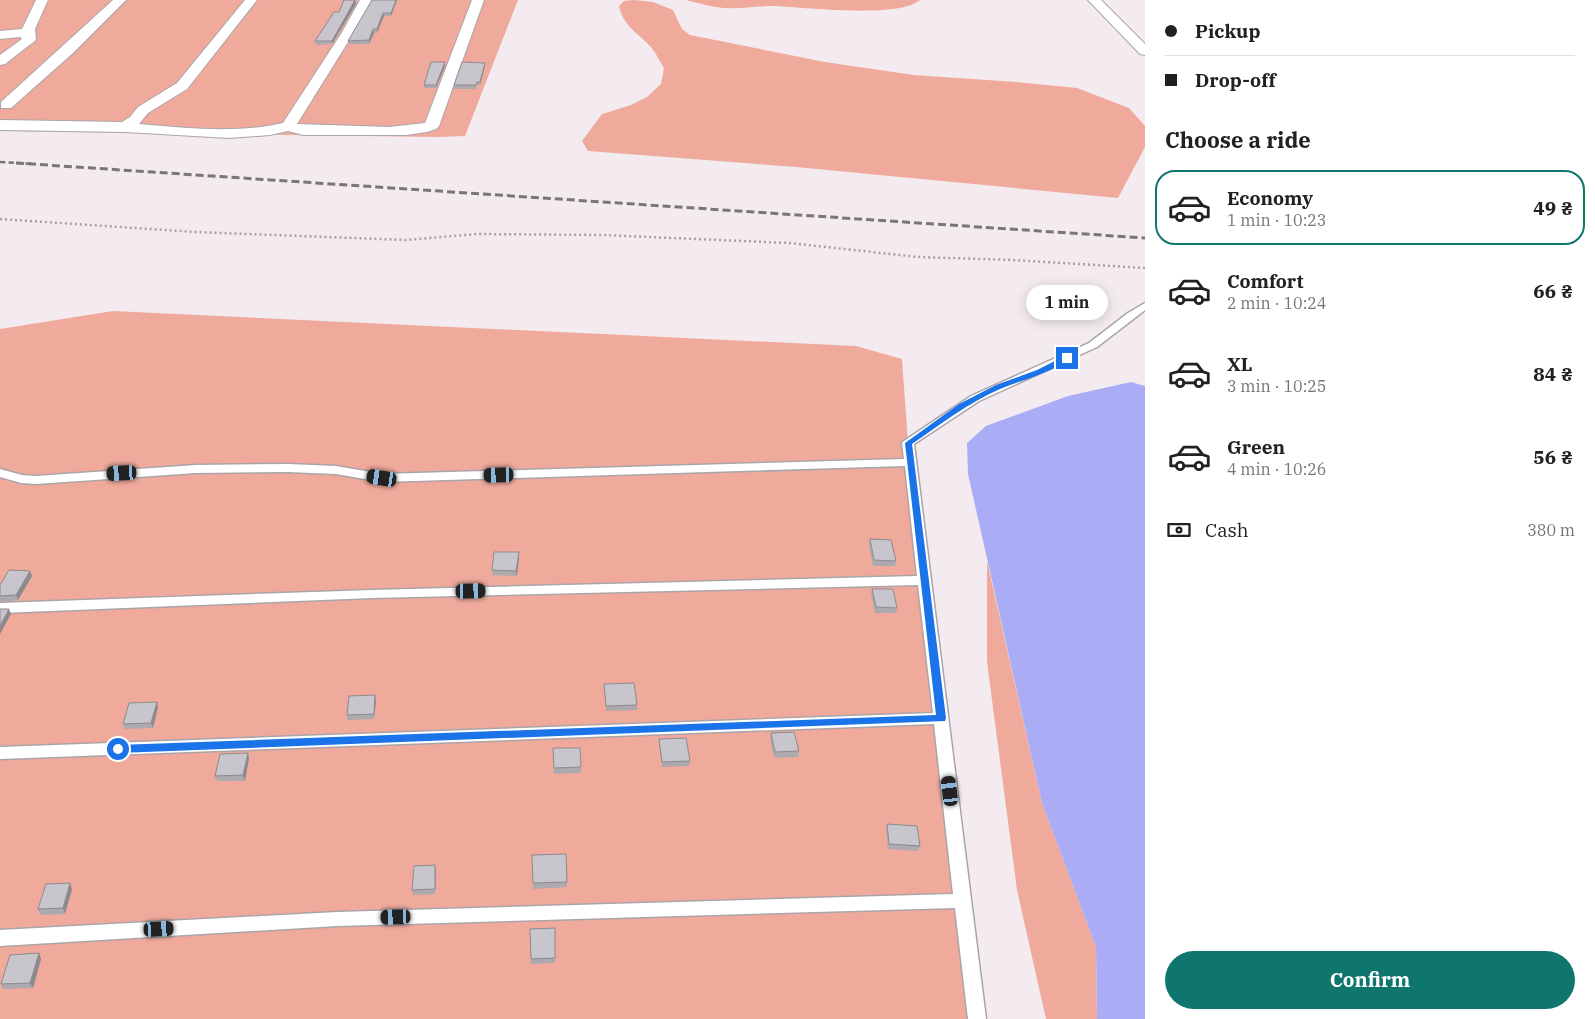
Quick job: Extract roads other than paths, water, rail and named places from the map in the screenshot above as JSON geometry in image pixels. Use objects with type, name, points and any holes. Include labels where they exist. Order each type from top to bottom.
[{"type":"street","points":[[0,61],[25,46],[29,40],[28,34],[31,21],[40,11],[42,0]]},
{"type":"street","points":[[2,104],[68,50],[120,0]]},
{"type":"street","points":[[125,127],[135,120],[143,110],[182,86],[251,0]]},
{"type":"street","points":[[288,126],[347,34],[366,0]]},
{"type":"street","points":[[0,125],[258,132],[288,126],[303,130],[424,130],[431,126],[478,0]]},
{"type":"street","points":[[1094,0],[1145,51]]},
{"type":"street","points":[[0,35],[28,34]]},
{"type":"lane","points":[[977,1019],[908,443],[961,406],[999,387],[1040,371],[1094,344],[1132,313],[1145,306]]},
{"type":"lane","points":[[0,473],[21,479],[36,480],[196,469],[288,468],[336,470],[382,478],[911,462]]},
{"type":"lane","points":[[0,608],[372,594],[925,580]]},
{"type":"lane","points":[[0,753],[941,718]]},
{"type":"lane","points":[[0,938],[338,919],[963,901]]},
{"type":"water","points":[[1131,382],[1145,386],[1145,1019],[1097,1019],[1096,947],[1042,803],[968,474],[967,443],[986,426],[1068,396]]},
{"type":"railway","points":[[0,162],[35,164]]},
{"type":"railway","points":[[16,163],[1145,238]]}]
